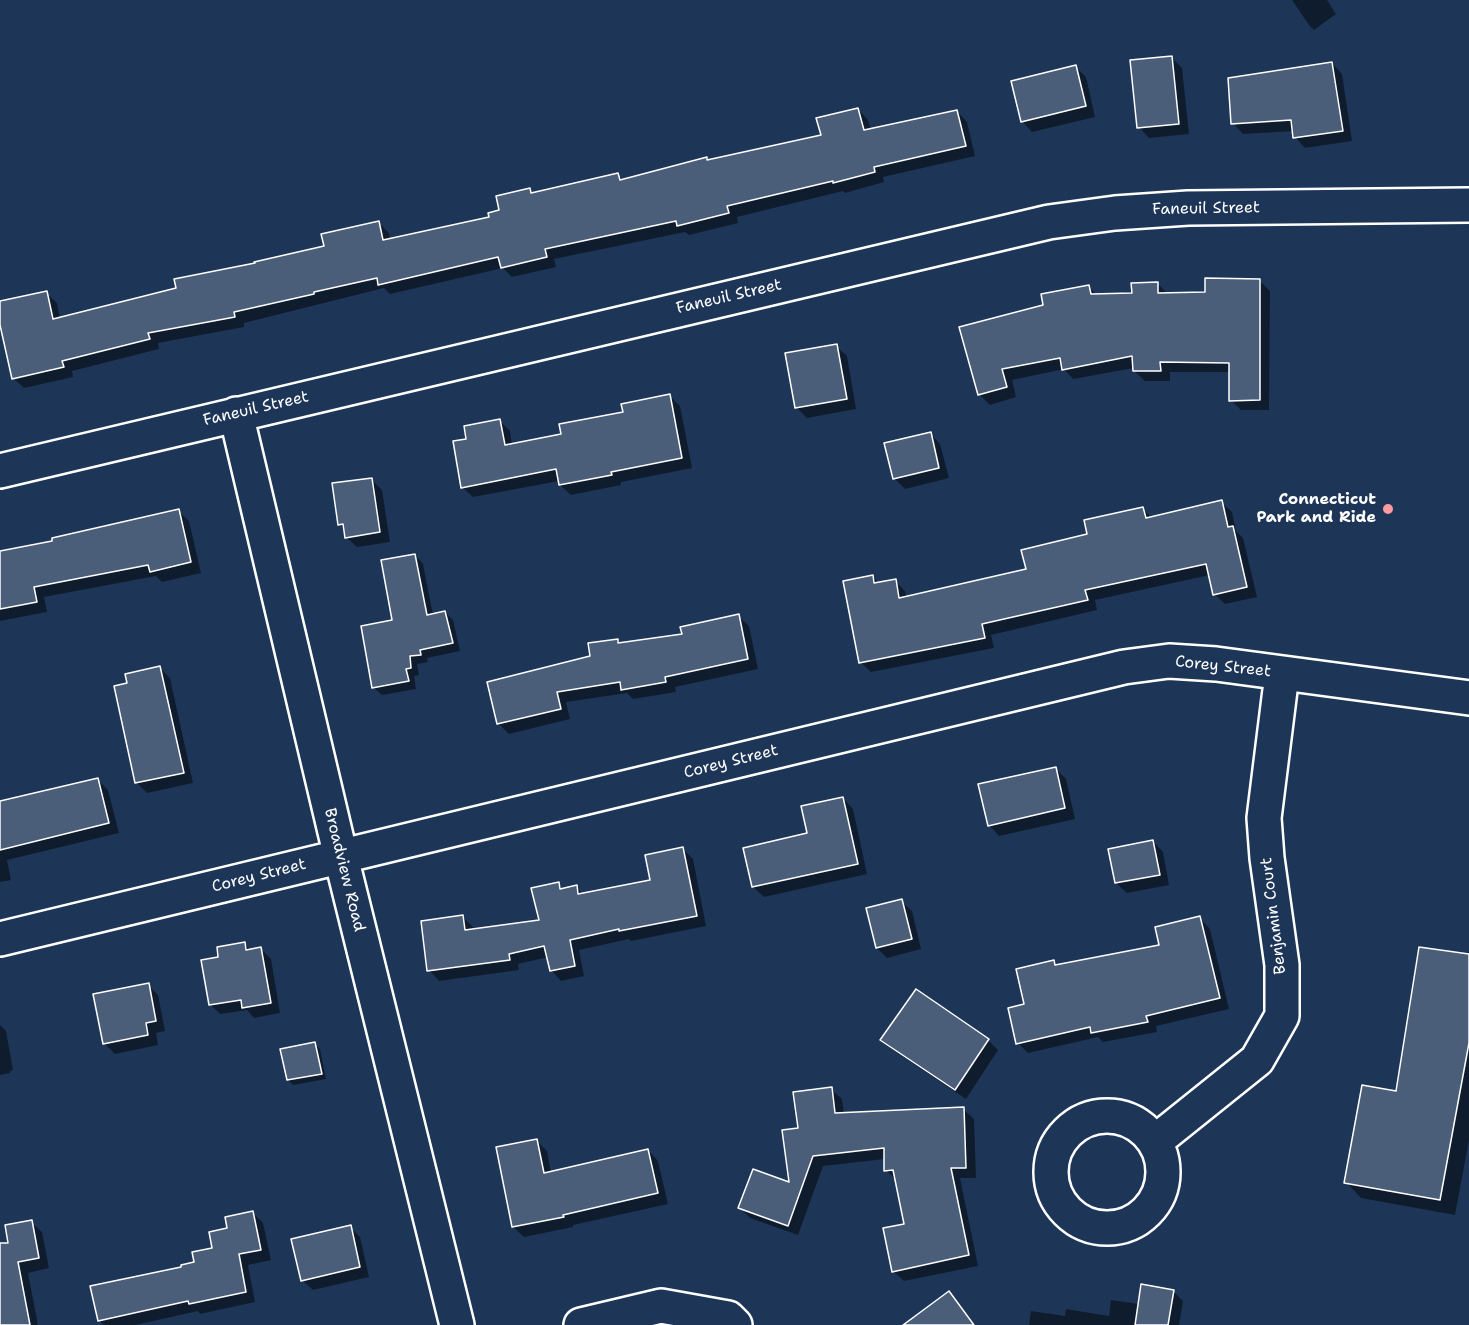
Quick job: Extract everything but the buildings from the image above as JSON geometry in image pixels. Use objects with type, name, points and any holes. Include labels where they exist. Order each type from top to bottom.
[{"type":"street","name":"Faneuil Street","points":[[0,471],[1049,222],[1115,213],[1188,208],[1469,205]]},
{"type":"street","name":"Broadview Road","points":[[236,414],[341,857],[457,1325]]},
{"type":"street","name":"Corey Street","points":[[0,939],[1124,667],[1169,662],[1216,664],[1469,698]]},
{"type":"street","name":"Benjamin Court","points":[[1156,1141],[1257,1060],[1282,1016],[1282,965],[1267,858],[1264,818],[1282,674]]},
{"type":"street","points":[[581,1325],[661,1306],[728,1318],[735,1325]]},
{"type":"place","name":"Connecticut Park and Ride","points":[[1388,509]]}]
